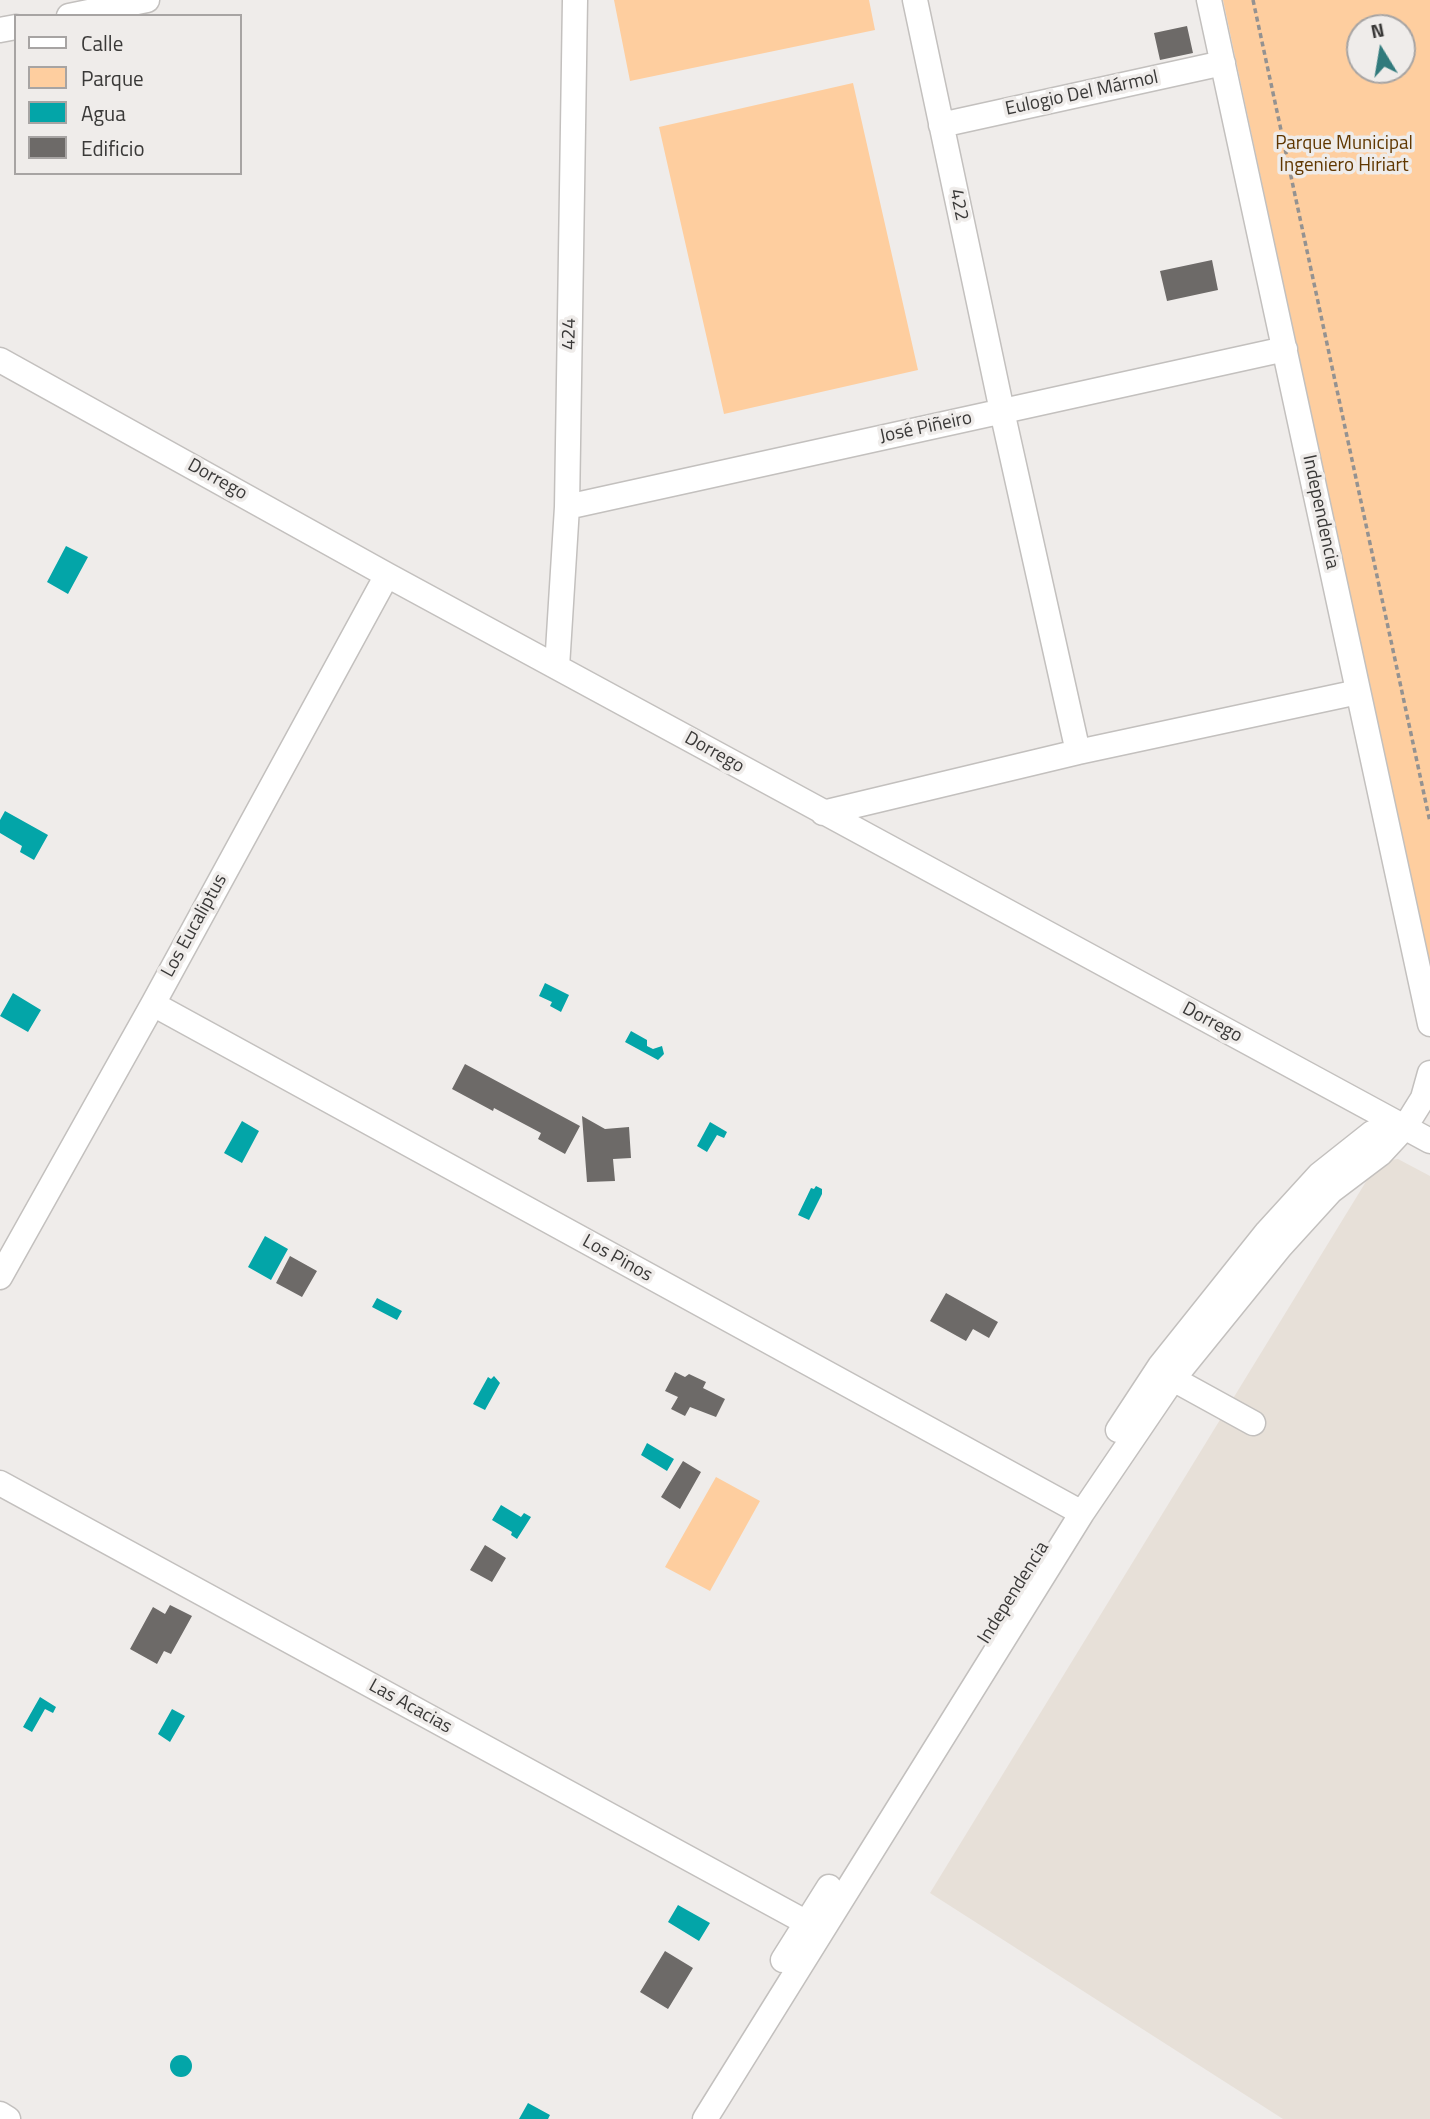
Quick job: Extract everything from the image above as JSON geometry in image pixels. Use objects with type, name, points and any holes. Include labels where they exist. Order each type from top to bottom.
[{"type":"street","points":[[79,14],[147,0]]},
{"type":"street","name":"424","points":[[557,667],[567,506],[575,0]]},
{"type":"street","name":"422","points":[[915,0],[1078,752]]},
{"type":"street","name":"Independencia","points":[[1209,0],[1430,1024]]},
{"type":"street","name":"Eulogio Del Mármol","points":[[941,125],[1223,63]]},
{"type":"street","name":"José Piñeiro","points":[[567,506],[1285,349]]},
{"type":"street","name":"Dorrego","points":[[0,360],[387,575],[1430,1142]]},
{"type":"street","name":"Los Eucaliptus","points":[[0,1276],[153,1004],[387,575]]},
{"type":"street","points":[[823,813],[1078,752],[1358,692]]},
{"type":"street","name":"Los Pinos","points":[[153,1004],[1075,1510]]},
{"type":"street","points":[[1405,1127],[1423,1098],[1430,1073]]},
{"type":"street","name":"Independencia","points":[[687,2119],[813,1927],[1075,1510],[1167,1372],[1266,1232],[1318,1175],[1372,1133],[1405,1127]]},
{"type":"street","points":[[1167,1372],[1253,1423]]},
{"type":"street","name":"Las Acacias","points":[[0,1483],[813,1927]]},
{"type":"street","name":"Independencia","points":[[705,2119],[813,1927]]},
{"type":"street","points":[[0,2114],[8,2119]]},
{"type":"path","points":[[1253,0],[1430,822]]},
{"type":"shaded area","points":[[1398,1159],[1430,1176],[1430,2119],[1283,2119],[930,1893],[1378,1162]]},
{"type":"green space","points":[[614,0],[869,0],[875,30],[630,81]]},
{"type":"green space","name":"Parque Municipal Ingeniero Hiriart","points":[[1223,0],[1430,0],[1430,973]]},
{"type":"green space","points":[[853,83],[918,370],[724,414],[659,127]]},
{"type":"green space","points":[[716,1477],[760,1501],[710,1591],[665,1567]]},
{"type":"water","points":[[66,546],[88,557],[68,594],[47,582]]},
{"type":"water","points":[[5,811],[48,835],[34,860],[20,852],[22,846],[0,833],[0,820]]},
{"type":"water","points":[[545,983],[569,995],[561,1012],[550,1006],[552,1002],[539,996]]},
{"type":"water","points":[[13,993],[41,1010],[28,1032],[0,1016]]},
{"type":"water","points":[[631,1031],[647,1040],[647,1046],[653,1049],[662,1046],[664,1054],[658,1060],[625,1042]]},
{"type":"water","points":[[242,1121],[259,1131],[242,1163],[224,1153]]},
{"type":"water","points":[[710,1122],[727,1132],[724,1138],[717,1135],[707,1152],[697,1146]]},
{"type":"water","points":[[816,1186],[822,1189],[822,1194],[809,1220],[798,1215],[811,1188]]},
{"type":"water","points":[[265,1236],[288,1249],[271,1280],[248,1267]]},
{"type":"water","points":[[377,1298],[402,1311],[397,1320],[372,1307]]},
{"type":"water","points":[[494,1376],[500,1383],[485,1410],[473,1404],[488,1377],[491,1379]]},
{"type":"water","points":[[647,1443],[674,1459],[667,1471],[641,1455]]},
{"type":"water","points":[[501,1505],[521,1517],[524,1513],[531,1517],[517,1539],[511,1535],[512,1532],[492,1520]]},
{"type":"water","points":[[40,1697],[56,1707],[53,1713],[45,1709],[32,1732],[23,1727]]},
{"type":"water","points":[[172,1709],[185,1716],[170,1742],[158,1734]]},
{"type":"water","points":[[678,1905],[710,1923],[699,1941],[668,1922]]},
{"type":"water","points":[[181,2055],[189,2058],[192,2066],[189,2074],[181,2077],[173,2074],[170,2066],[173,2058]]},
{"type":"water","points":[[528,2103],[550,2115],[548,2119],[519,2119]]},
{"type":"building","points":[[1187,26],[1193,53],[1160,60],[1154,33]]},
{"type":"building","points":[[1212,260],[1218,290],[1167,301],[1160,271]]},
{"type":"building","points":[[465,1064],[580,1126],[565,1154],[538,1139],[541,1133],[452,1089]]},
{"type":"building","points":[[582,1116],[605,1129],[629,1127],[631,1158],[613,1159],[615,1181],[587,1182]]},
{"type":"building","points":[[290,1256],[317,1271],[302,1297],[276,1283]]},
{"type":"building","points":[[946,1293],[998,1322],[989,1338],[973,1329],[966,1341],[930,1321]]},
{"type":"building","points":[[675,1372],[685,1377],[689,1374],[706,1382],[703,1388],[725,1399],[716,1417],[690,1407],[685,1416],[671,1409],[678,1397],[665,1391]]},
{"type":"building","points":[[683,1461],[701,1472],[680,1509],[661,1497]]},
{"type":"building","points":[[485,1545],[506,1558],[492,1582],[470,1570]]},
{"type":"building","points":[[170,1605],[192,1616],[171,1654],[164,1651],[157,1664],[130,1649],[153,1607],[165,1614]]},
{"type":"building","points":[[665,1951],[693,1968],[668,2009],[640,1992]]}]
